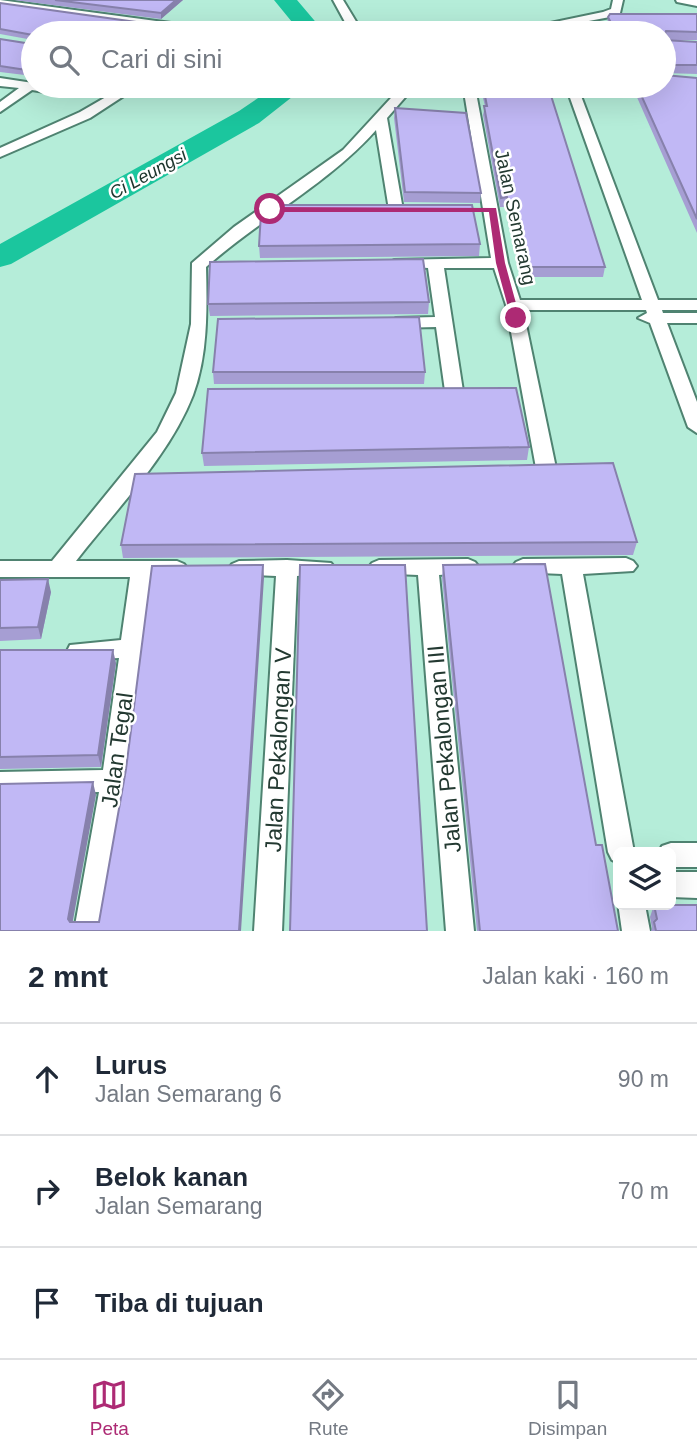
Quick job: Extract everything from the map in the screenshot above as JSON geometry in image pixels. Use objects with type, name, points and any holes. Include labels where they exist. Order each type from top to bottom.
[{"type":"street","points":[[338,0],[350,21]]},
{"type":"street","points":[[573,21],[616,11],[618,0]]},
{"type":"street","points":[[681,0],[697,3]]},
{"type":"street","points":[[0,4],[132,21]]},
{"type":"street","points":[[600,21],[602,18],[625,16]]},
{"type":"street","points":[[0,82],[21,85]]},
{"type":"street","points":[[0,108],[21,93]]},
{"type":"street","points":[[0,153],[85,115],[113,98]]},
{"type":"street","points":[[198,266],[239,230],[348,153],[389,114],[400,98]]},
{"type":"street","name":"Jalan Semarang","points":[[471,98],[468,115],[486,210],[515,312],[525,392],[539,468],[570,467]]},
{"type":"street","points":[[576,98],[697,427]]},
{"type":"street","points":[[389,114],[396,210]]},
{"type":"street","points":[[270,209],[298,209]]},
{"type":"street","points":[[435,262],[453,391]]},
{"type":"street","points":[[379,263],[500,263]]},
{"type":"street","points":[[198,266],[226,265]]},
{"type":"street","points":[[57,570],[133,477],[192,393],[205,324],[198,266]]},
{"type":"street","points":[[515,312],[655,311],[697,304]]},
{"type":"street","points":[[655,311],[697,318]]},
{"type":"street","points":[[376,323],[444,322]]},
{"type":"street","points":[[133,477],[160,476]]},
{"type":"street","points":[[221,569],[626,566]]},
{"type":"street","points":[[572,567],[620,847]]},
{"type":"street","name":"Jalan Pekalongan V","points":[[268,931],[287,568]]},
{"type":"street","name":"Jalan Pekalongan III","points":[[428,568],[460,931]]},
{"type":"street","points":[[0,569],[195,569]]},
{"type":"street","name":"Jalan Tegal","points":[[88,931],[114,781],[142,569]]},
{"type":"street","points":[[52,651],[130,649]]},
{"type":"street","points":[[0,783],[114,781]]},
{"type":"street","points":[[676,855],[697,855]]},
{"type":"street","points":[[676,885],[697,885]]},
{"type":"street","points":[[632,910],[636,931]]},
{"type":"building","points":[[55,0],[176,0],[161,13]]},
{"type":"building","points":[[0,3],[129,21],[21,21],[21,33],[0,29]]},
{"type":"building","points":[[610,14],[697,14],[697,32],[676,31],[676,21],[610,21]]},
{"type":"building","points":[[0,39],[21,42],[21,69],[0,66]]},
{"type":"building","points":[[676,41],[697,42],[697,65],[676,65]]},
{"type":"building","points":[[676,76],[697,78],[697,219],[642,98],[676,98]]},
{"type":"building","points":[[485,98],[552,98],[605,267],[523,267],[507,197],[501,198],[484,106],[487,106]]},
{"type":"building","points":[[395,108],[466,113],[481,193],[405,192]]},
{"type":"building","points":[[271,205],[472,205],[480,244],[259,246],[261,213]]},
{"type":"building","points":[[423,259],[429,302],[208,304],[210,262]]},
{"type":"building","points":[[419,317],[425,372],[213,372],[218,319]]},
{"type":"building","points":[[516,388],[529,447],[202,453],[208,389]]},
{"type":"building","points":[[613,463],[637,542],[121,545],[135,474]]},
{"type":"building","points":[[545,564],[596,845],[602,845],[618,931],[480,931],[443,565]]},
{"type":"building","points":[[263,565],[239,931],[0,931],[0,784],[93,782],[68,919],[70,922],[99,922],[126,769],[152,566]]},
{"type":"building","points":[[300,565],[405,565],[427,931],[290,931]]},
{"type":"building","points":[[48,579],[38,627],[0,628],[0,580]]},
{"type":"building","points":[[0,650],[113,650],[98,755],[0,757]]},
{"type":"building","points":[[676,905],[697,905],[697,931],[656,931],[654,922],[657,919],[655,910],[676,910]]},
{"type":"waterway","name":"Ci Leungsi","points":[[285,0],[303,21]]},
{"type":"waterway","name":"Ci Leungsi","points":[[0,257],[249,117],[276,98]]},
{"type":"route","points":[[270,209],[493,210],[500,263],[516,318]]}]
